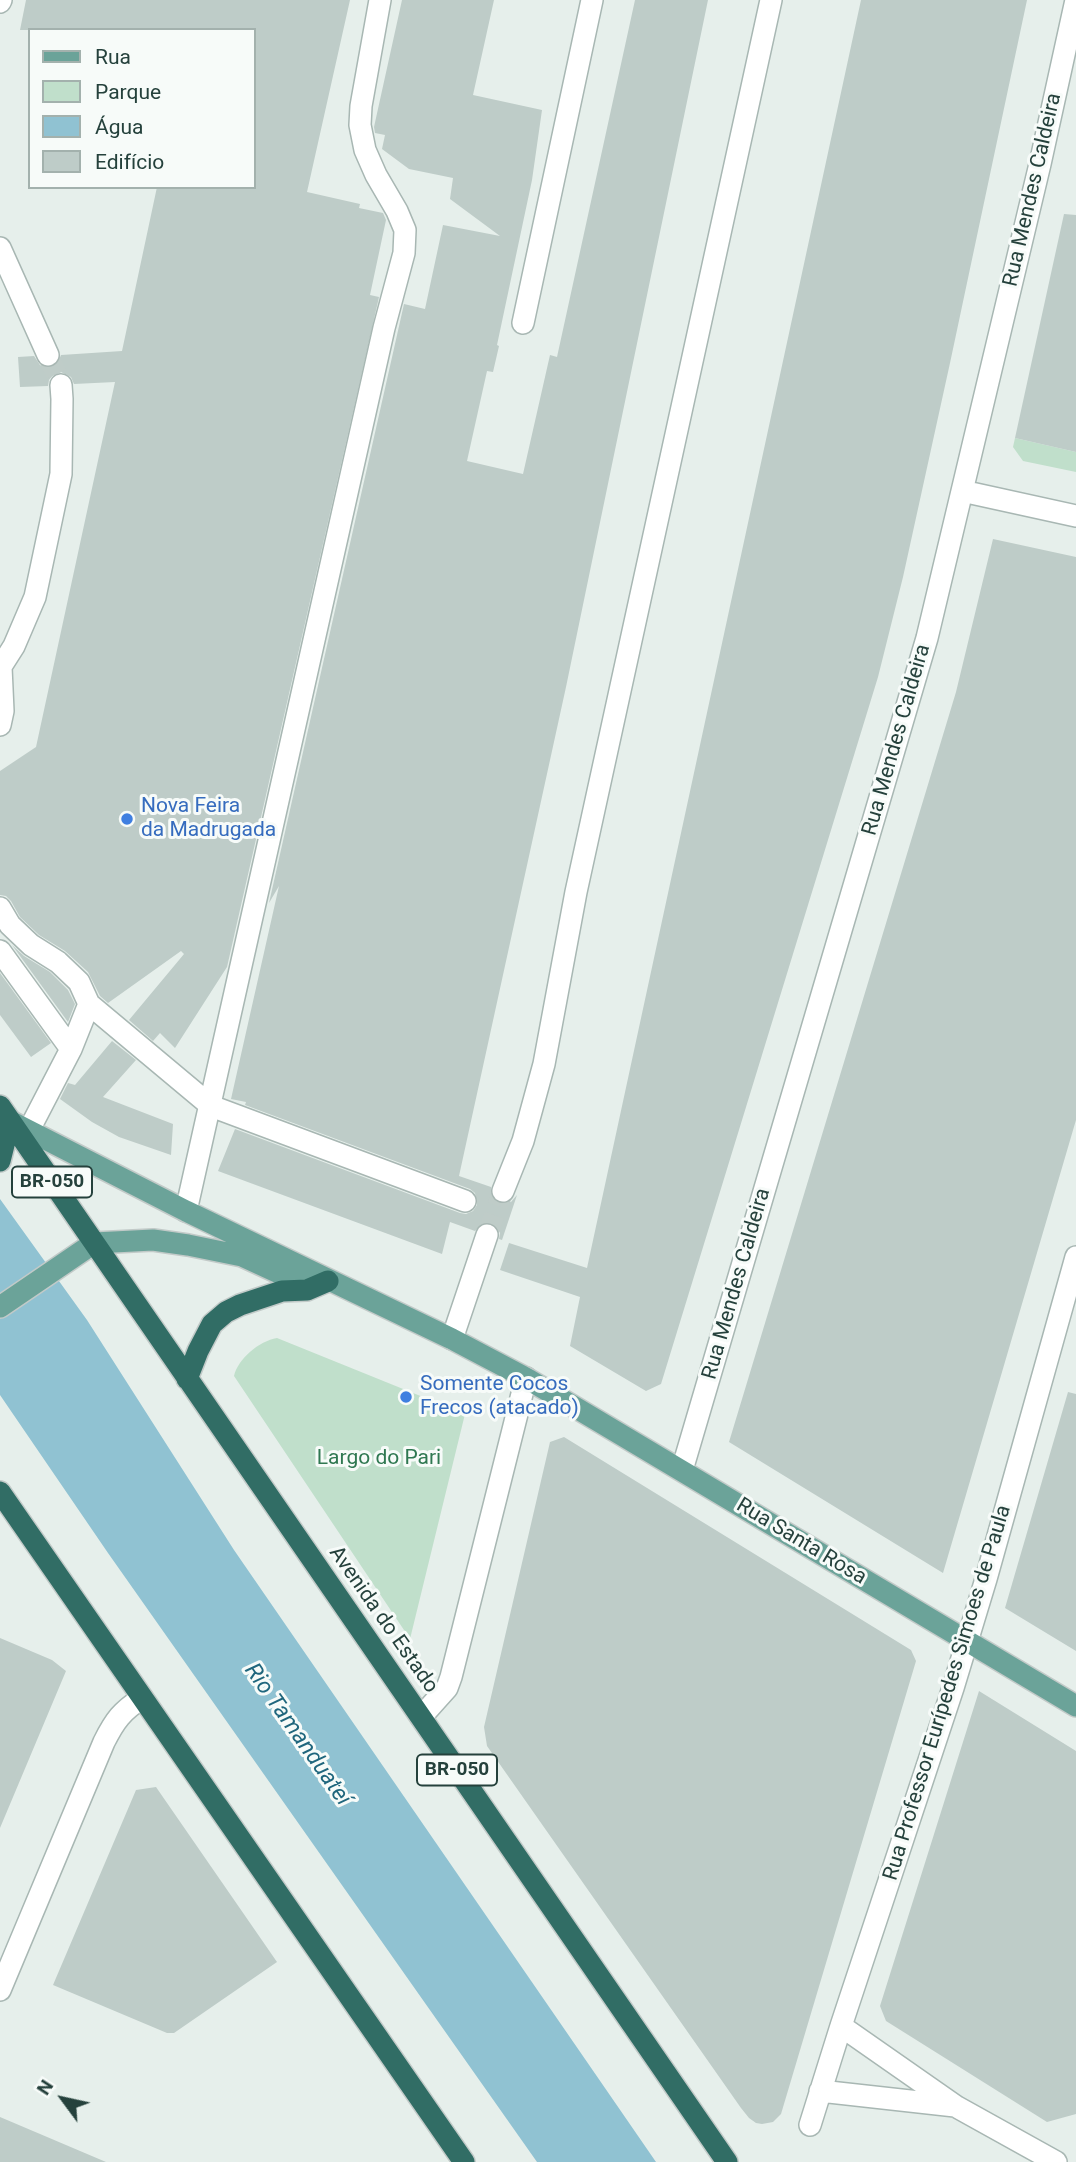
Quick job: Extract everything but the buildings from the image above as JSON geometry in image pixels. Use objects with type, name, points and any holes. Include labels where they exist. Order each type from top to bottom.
[{"type":"highway","points":[[0,1161],[13,1119]]},
{"type":"highway","name":"Avenida do Estado","points":[[13,1119],[187,1379],[727,2162]]},
{"type":"highway","points":[[187,1379],[212,1324],[226,1312],[282,1291],[307,1290],[328,1281]]},
{"type":"highway","points":[[0,1492],[464,2162]]},
{"type":"main road","points":[[13,1119],[186,1211],[452,1339],[526,1378]]},
{"type":"main road","points":[[0,1307],[94,1243],[153,1240],[188,1245],[242,1256],[294,1279],[328,1281]]},
{"type":"main road","name":"Rua Santa Rosa","points":[[526,1378],[1076,1706]]},
{"type":"street","points":[[186,1211],[384,328],[404,253],[405,230],[365,150],[360,125],[380,0]]},
{"type":"street","points":[[523,323],[592,0]]},
{"type":"street","points":[[502,1191],[523,1140],[544,1064],[576,892],[771,0]]},
{"type":"street","name":"Rua Mendes Caldeira","points":[[682,1470],[927,638],[1040,164],[1076,0]]},
{"type":"street","points":[[0,248],[48,355]]},
{"type":"street","points":[[0,725],[3,711],[0,667],[14,646],[35,597],[61,474],[61,385]]},
{"type":"street","points":[[962,491],[1076,516]]},
{"type":"street","points":[[0,908],[10,925],[31,945],[58,962],[79,982],[89,1004],[211,1106],[465,1201]]},
{"type":"street","points":[[0,951],[71,1049]]},
{"type":"street","points":[[13,1119],[71,1049],[89,1004]]},
{"type":"street","points":[[452,1339],[487,1235]]},
{"type":"street","name":"Rua Professor Eurípedes Simoes de Paula","points":[[810,2125],[953,1688],[1076,1257]]},
{"type":"street","points":[[421,1717],[447,1688],[451,1677],[526,1378]]},
{"type":"street","points":[[0,1990],[104,1742],[119,1715],[142,1698]]},
{"type":"street","points":[[841,2026],[957,2107],[1056,2162]]},
{"type":"street","points":[[820,2091],[957,2107]]},
{"type":"green space","points":[[1015,438],[1076,452],[1076,472],[1023,461],[1013,447]]},
{"type":"green space","name":"Largo do Pari","points":[[277,1338],[465,1414],[410,1639],[234,1376],[240,1363],[250,1352]]},
{"type":"water","name":"Rio Tamanduateí","points":[[0,1199],[87,1320],[234,1550],[656,2162],[537,2162],[108,1553],[0,1395]]},
{"type":"tunnel","points":[[48,355],[61,385]]},
{"type":"tunnel","points":[[487,1235],[503,1191]]},
{"type":"place","name":"Nova Feira da Madrugada","points":[[127,819]]},
{"type":"place","name":"Somente Cocos Frecos (atacado)","points":[[406,1397]]}]
